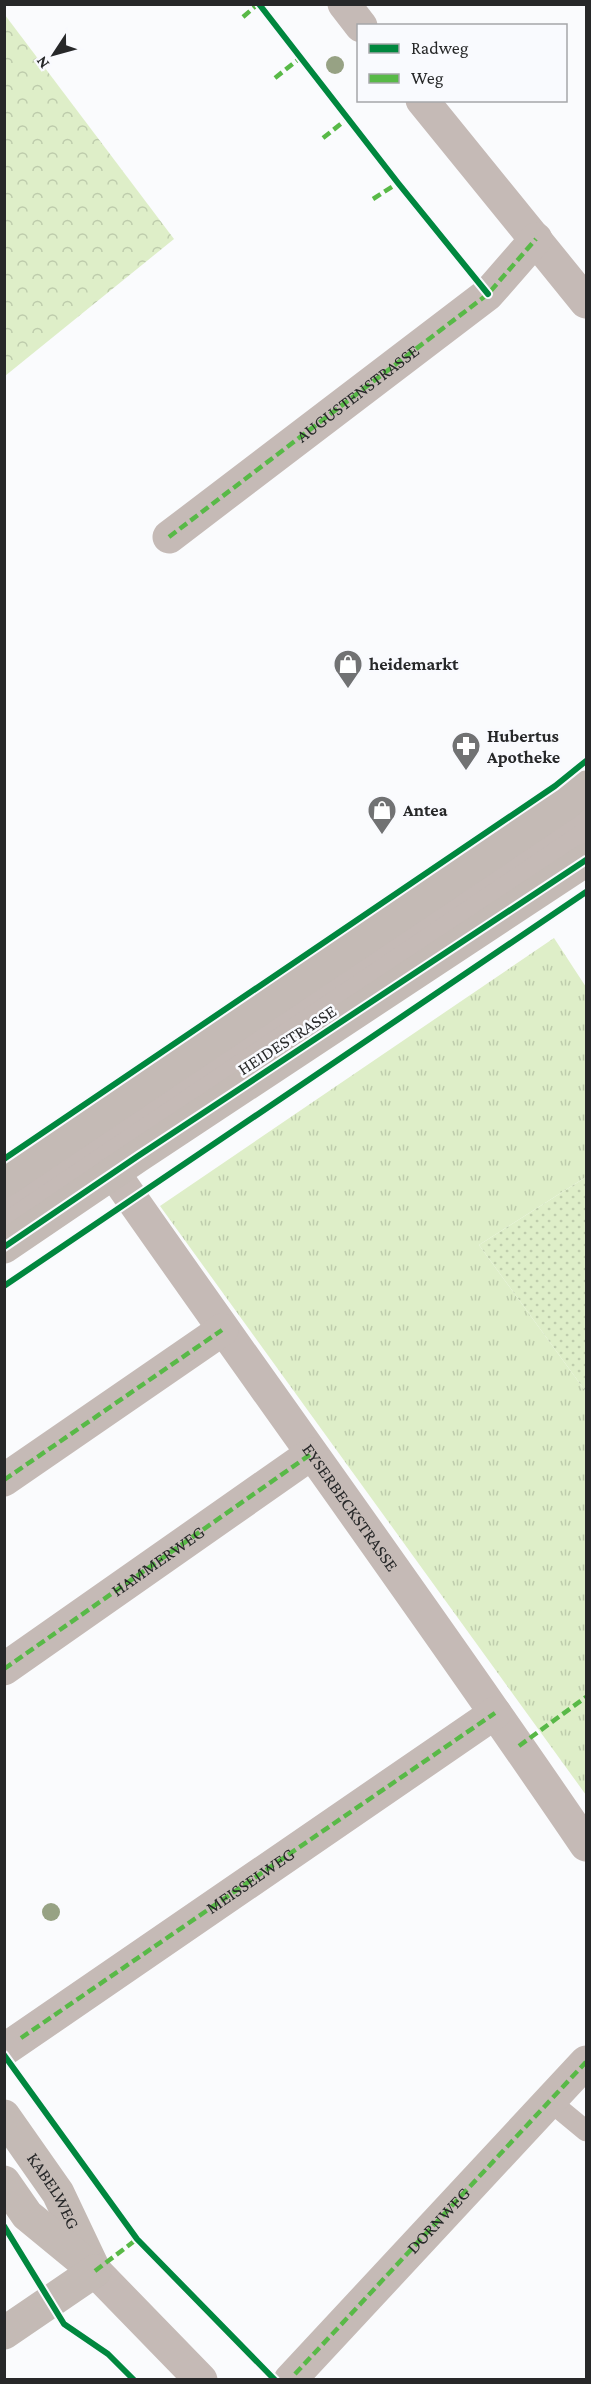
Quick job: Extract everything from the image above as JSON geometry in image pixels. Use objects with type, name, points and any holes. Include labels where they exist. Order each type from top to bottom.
[{"type":"main road","points":[[4,1181],[435,893],[567,803],[586,787]]},
{"type":"main road","name":"HEIDESTRASSE","points":[[4,1247],[113,1172],[586,860]]},
{"type":"main road","name":"KABELWEG","points":[[4,2116],[58,2193],[95,2271]]},
{"type":"main road","name":"KABELWEG","points":[[4,2182],[27,2215],[95,2271]]},
{"type":"main road","points":[[4,2333],[95,2271]]},
{"type":"street","points":[[344,4],[359,24]]},
{"type":"street","points":[[424,102],[586,302]]},
{"type":"street","name":"AUGUSTENSTRASSE","points":[[169,537],[488,294],[536,239]]},
{"type":"street","name":"EYSERBECKSTRASSE","points":[[113,1172],[586,1845]]},
{"type":"street","points":[[4,1480],[222,1330]]},
{"type":"street","name":"HAMMERWEG","points":[[4,1669],[311,1454]]},
{"type":"street","name":"MEISSELWEG","points":[[4,2050],[495,1713]]},
{"type":"street","name":"DORNWEG","points":[[290,2379],[586,2062]]},
{"type":"street","name":"KABELWEG","points":[[95,2271],[201,2379]]},
{"type":"lane","points":[[4,1204],[586,812]]},
{"type":"lane","points":[[4,1224],[586,832]]},
{"type":"lane","points":[[551,2102],[586,2131]]},
{"type":"green space","points":[[5,15],[174,239],[4,376]]},
{"type":"green space","points":[[554,938],[586,987],[586,1177],[479,1245],[586,1392],[586,1795],[160,1206]]},
{"type":"green space","points":[[586,1177],[586,1392],[479,1245]]},
{"type":"marked path","points":[[243,17],[258,4]]},
{"type":"marked path","points":[[275,78],[300,58]]},
{"type":"marked path","points":[[323,138],[347,119]]},
{"type":"marked path","points":[[373,199],[398,183]]},
{"type":"marked path","points":[[169,537],[488,294],[536,239]]},
{"type":"marked path","points":[[4,1480],[222,1330]]},
{"type":"marked path","points":[[4,1669],[311,1454]]},
{"type":"marked path","points":[[519,1746],[586,1697]]},
{"type":"marked path","points":[[21,2038],[495,1713]]},
{"type":"marked path","points":[[295,2374],[586,2062]]},
{"type":"marked path","points":[[95,2271],[137,2239]]},
{"type":"cycle path","points":[[259,4],[398,183],[488,294]]},
{"type":"cycle path","points":[[4,1159],[555,786],[586,761]]},
{"type":"cycle path","points":[[4,1247],[586,860]]},
{"type":"cycle path","points":[[4,1286],[586,892]]},
{"type":"cycle path","points":[[4,2055],[137,2239],[275,2380]]},
{"type":"cycle path","points":[[4,2226],[64,2324],[108,2354],[134,2380]]},
{"type":"place","name":"heidemarkt","points":[[348,690]]},
{"type":"place","name":"Hubertus Apotheke","points":[[466,772]]},
{"type":"place","name":"Antea","points":[[382,836]]}]
